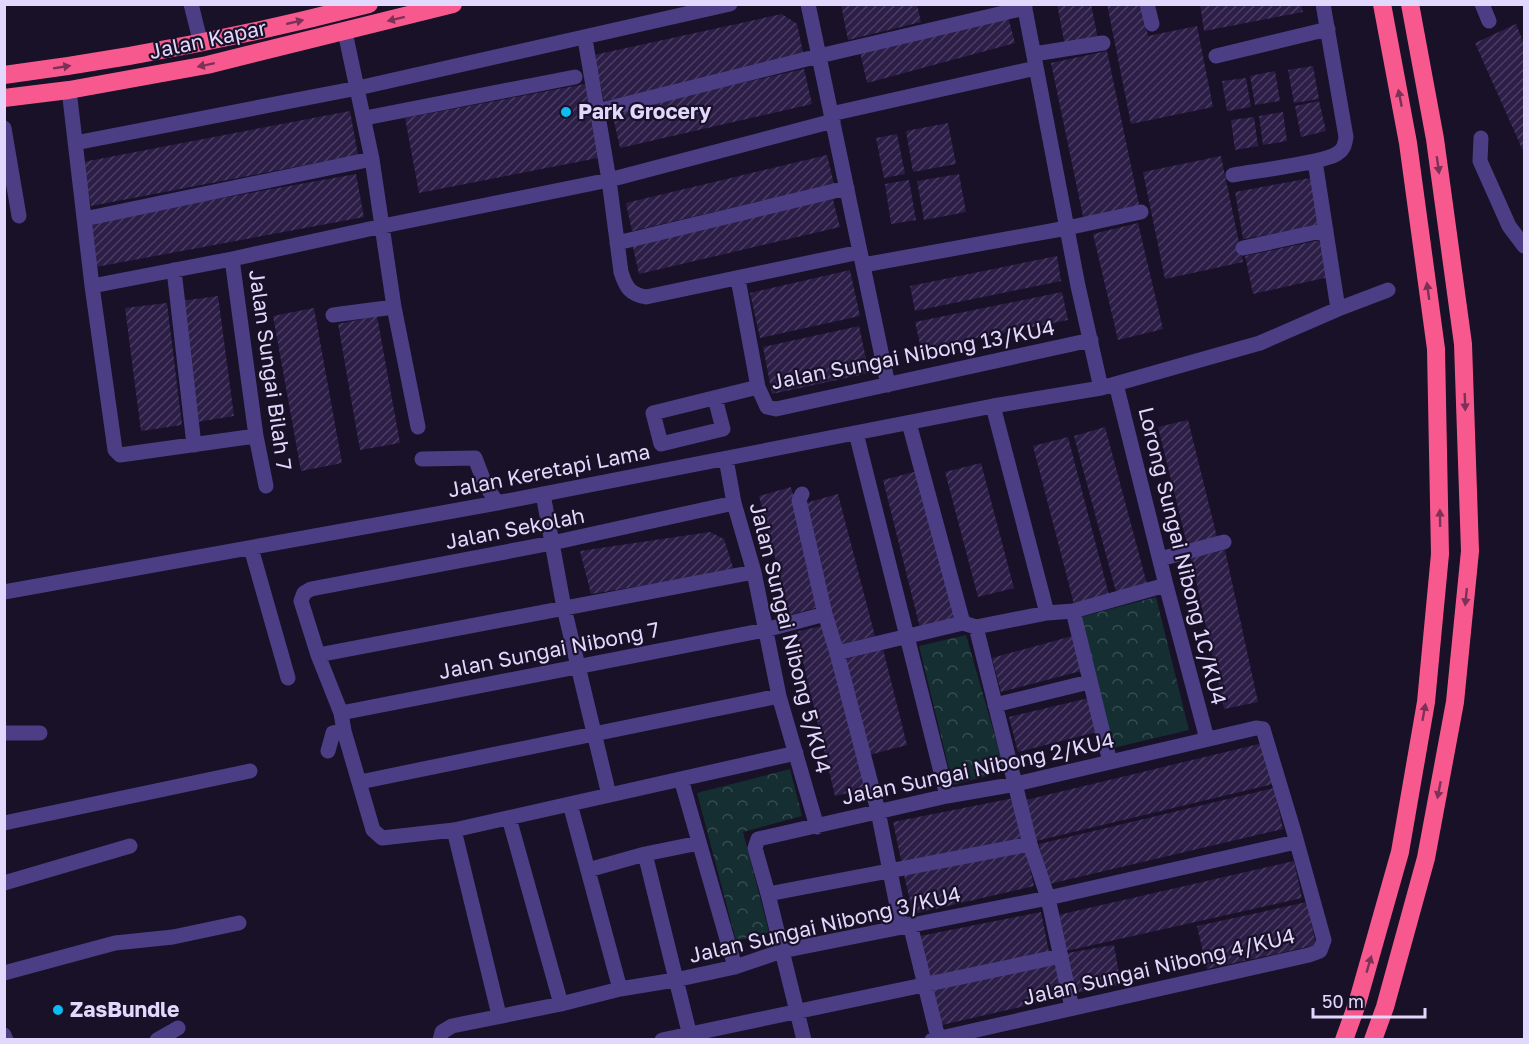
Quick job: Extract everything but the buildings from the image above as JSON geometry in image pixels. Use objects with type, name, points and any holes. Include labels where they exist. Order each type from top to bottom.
[{"type":"highway","name":"Jalan Kapar","points":[[4,75],[201,44],[369,4]]},
{"type":"highway","name":"Jalan Kapar","points":[[4,98],[69,90],[207,65],[453,4]]},
{"type":"highway","points":[[1344,1040],[1357,1004],[1400,852],[1426,702],[1440,554],[1436,349],[1408,143],[1382,4]]},
{"type":"highway","points":[[1374,1040],[1426,858],[1455,702],[1470,551],[1463,344],[1435,140],[1410,4]]},
{"type":"street","points":[[191,4],[201,44]]},
{"type":"street","points":[[75,143],[358,88],[585,39],[730,4]]},
{"type":"street","points":[[808,4],[888,385]]},
{"type":"street","points":[[1147,4],[1152,24]]},
{"type":"street","points":[[1233,175],[1315,161],[1337,155],[1344,147],[1346,137],[1323,4]]},
{"type":"street","points":[[1482,4],[1489,21]]},
{"type":"street","points":[[597,111],[1024,6]]},
{"type":"street","name":"Lorong Sungai Nibong 1C/KU4","points":[[1024,6],[1091,340],[1109,386],[1160,559],[1207,739]]},
{"type":"street","points":[[1216,56],[1328,29]]},
{"type":"street","points":[[345,32],[365,118],[394,307],[418,427]]},
{"type":"street","points":[[585,39],[609,180],[621,272],[626,287],[632,294],[646,297],[738,279],[1067,228],[1141,212]]},
{"type":"street","points":[[92,286],[609,180],[1103,43]]},
{"type":"street","points":[[365,118],[575,77]]},
{"type":"street","points":[[69,90],[92,286],[115,450],[120,455],[256,436]]},
{"type":"street","points":[[4,128],[19,216]]},
{"type":"street","points":[[1481,138],[1480,161],[1509,226],[1524,246]]},
{"type":"street","points":[[84,219],[372,159]]},
{"type":"street","points":[[1315,161],[1338,309]]},
{"type":"street","points":[[617,243],[847,188]]},
{"type":"street","points":[[1243,248],[1326,230]]},
{"type":"street","name":"Jalan Sungai Bilah 7","points":[[232,259],[256,436],[266,486]]},
{"type":"street","points":[[174,270],[194,445]]},
{"type":"street","name":"Jalan Sungai Nibong 13/KU4","points":[[738,279],[758,387],[767,407],[776,409],[1091,340]]},
{"type":"street","name":"Jalan Keretapi Lama","points":[[4,592],[497,503],[993,406],[1109,386],[1260,343],[1388,290]]},
{"type":"street","points":[[333,315],[394,307]]},
{"type":"street","points":[[715,398],[723,429],[661,444],[653,413],[758,387]]},
{"type":"street","points":[[993,406],[1047,613]]},
{"type":"street","points":[[909,423],[995,705],[1030,844],[1048,898],[1072,1008]]},
{"type":"street","points":[[856,433],[947,796]]},
{"type":"street","points":[[422,459],[476,458],[485,484],[497,503]]},
{"type":"street","name":"Jalan Sungai Nibong 5/KU4","points":[[726,459],[734,503],[754,572],[779,696],[817,826]]},
{"type":"street","points":[[543,494],[564,608],[609,795]]},
{"type":"street","points":[[802,494],[799,500],[825,614],[879,811],[890,870],[926,982],[935,1039]]},
{"type":"street","name":"Jalan Sekolah","points":[[318,655],[301,601],[304,593],[311,589],[552,543],[734,503]]},
{"type":"street","points":[[1160,559],[1224,542]]},
{"type":"street","points":[[251,548],[288,678]]},
{"type":"street","points":[[754,572],[318,655],[341,713],[344,731],[374,830],[382,838],[454,830],[796,753]]},
{"type":"street","points":[[837,653],[970,625],[1073,611],[1166,585]]},
{"type":"street","points":[[1073,611],[1110,762]]},
{"type":"street","name":"Jalan Sungai Nibong 7","points":[[341,713],[765,630],[825,614]]},
{"type":"street","points":[[995,705],[1089,682]]},
{"type":"street","points":[[360,782],[779,696]]},
{"type":"street","name":"Jalan Sungai Nibong 2/KU4","points":[[768,894],[755,848],[758,839],[1256,728],[1263,729],[1296,842]]},
{"type":"street","points":[[328,751],[333,733],[344,731]]},
{"type":"street","points":[[4,733],[40,733]]},
{"type":"street","points":[[4,823],[250,771]]},
{"type":"street","points":[[681,779],[735,967]]},
{"type":"street","points":[[570,804],[620,989]]},
{"type":"street","points":[[509,818],[561,1004]]},
{"type":"street","points":[[454,830],[499,1016]]},
{"type":"street","name":"Jalan Sungai Nibong 3/KU4","points":[[440,1040],[442,1032],[452,1026],[561,1004],[620,989],[735,967],[782,951],[1048,898],[1296,842]]},
{"type":"street","name":"Jalan Sungai Nibong 4/KU4","points":[[935,1039],[1320,951],[1324,940],[1296,842]]},
{"type":"street","points":[[588,870],[645,854],[699,843]]},
{"type":"street","points":[[804,1040],[768,894],[1030,844]]},
{"type":"street","points":[[4,883],[130,846]]},
{"type":"street","points":[[645,854],[690,1037]]},
{"type":"street","points":[[4,974],[53,958],[115,943],[172,938],[239,923]]},
{"type":"street","points":[[662,1040],[690,1037],[797,1010],[1061,956]]},
{"type":"street","points":[[157,1040],[178,1028]]},
{"type":"street","points":[[4,1035],[6,1040]]},
{"type":"green space","points":[[1156,597],[1189,730],[1113,748],[1081,617]]},
{"type":"green space","points":[[966,635],[1005,771],[953,785],[919,646]]},
{"type":"green space","points":[[790,769],[802,816],[743,832],[769,932],[736,941],[697,793]]},
{"type":"place","name":"Park Grocery","points":[[566,112]]},
{"type":"place","name":"ZasBundle","points":[[58,1010]]}]
